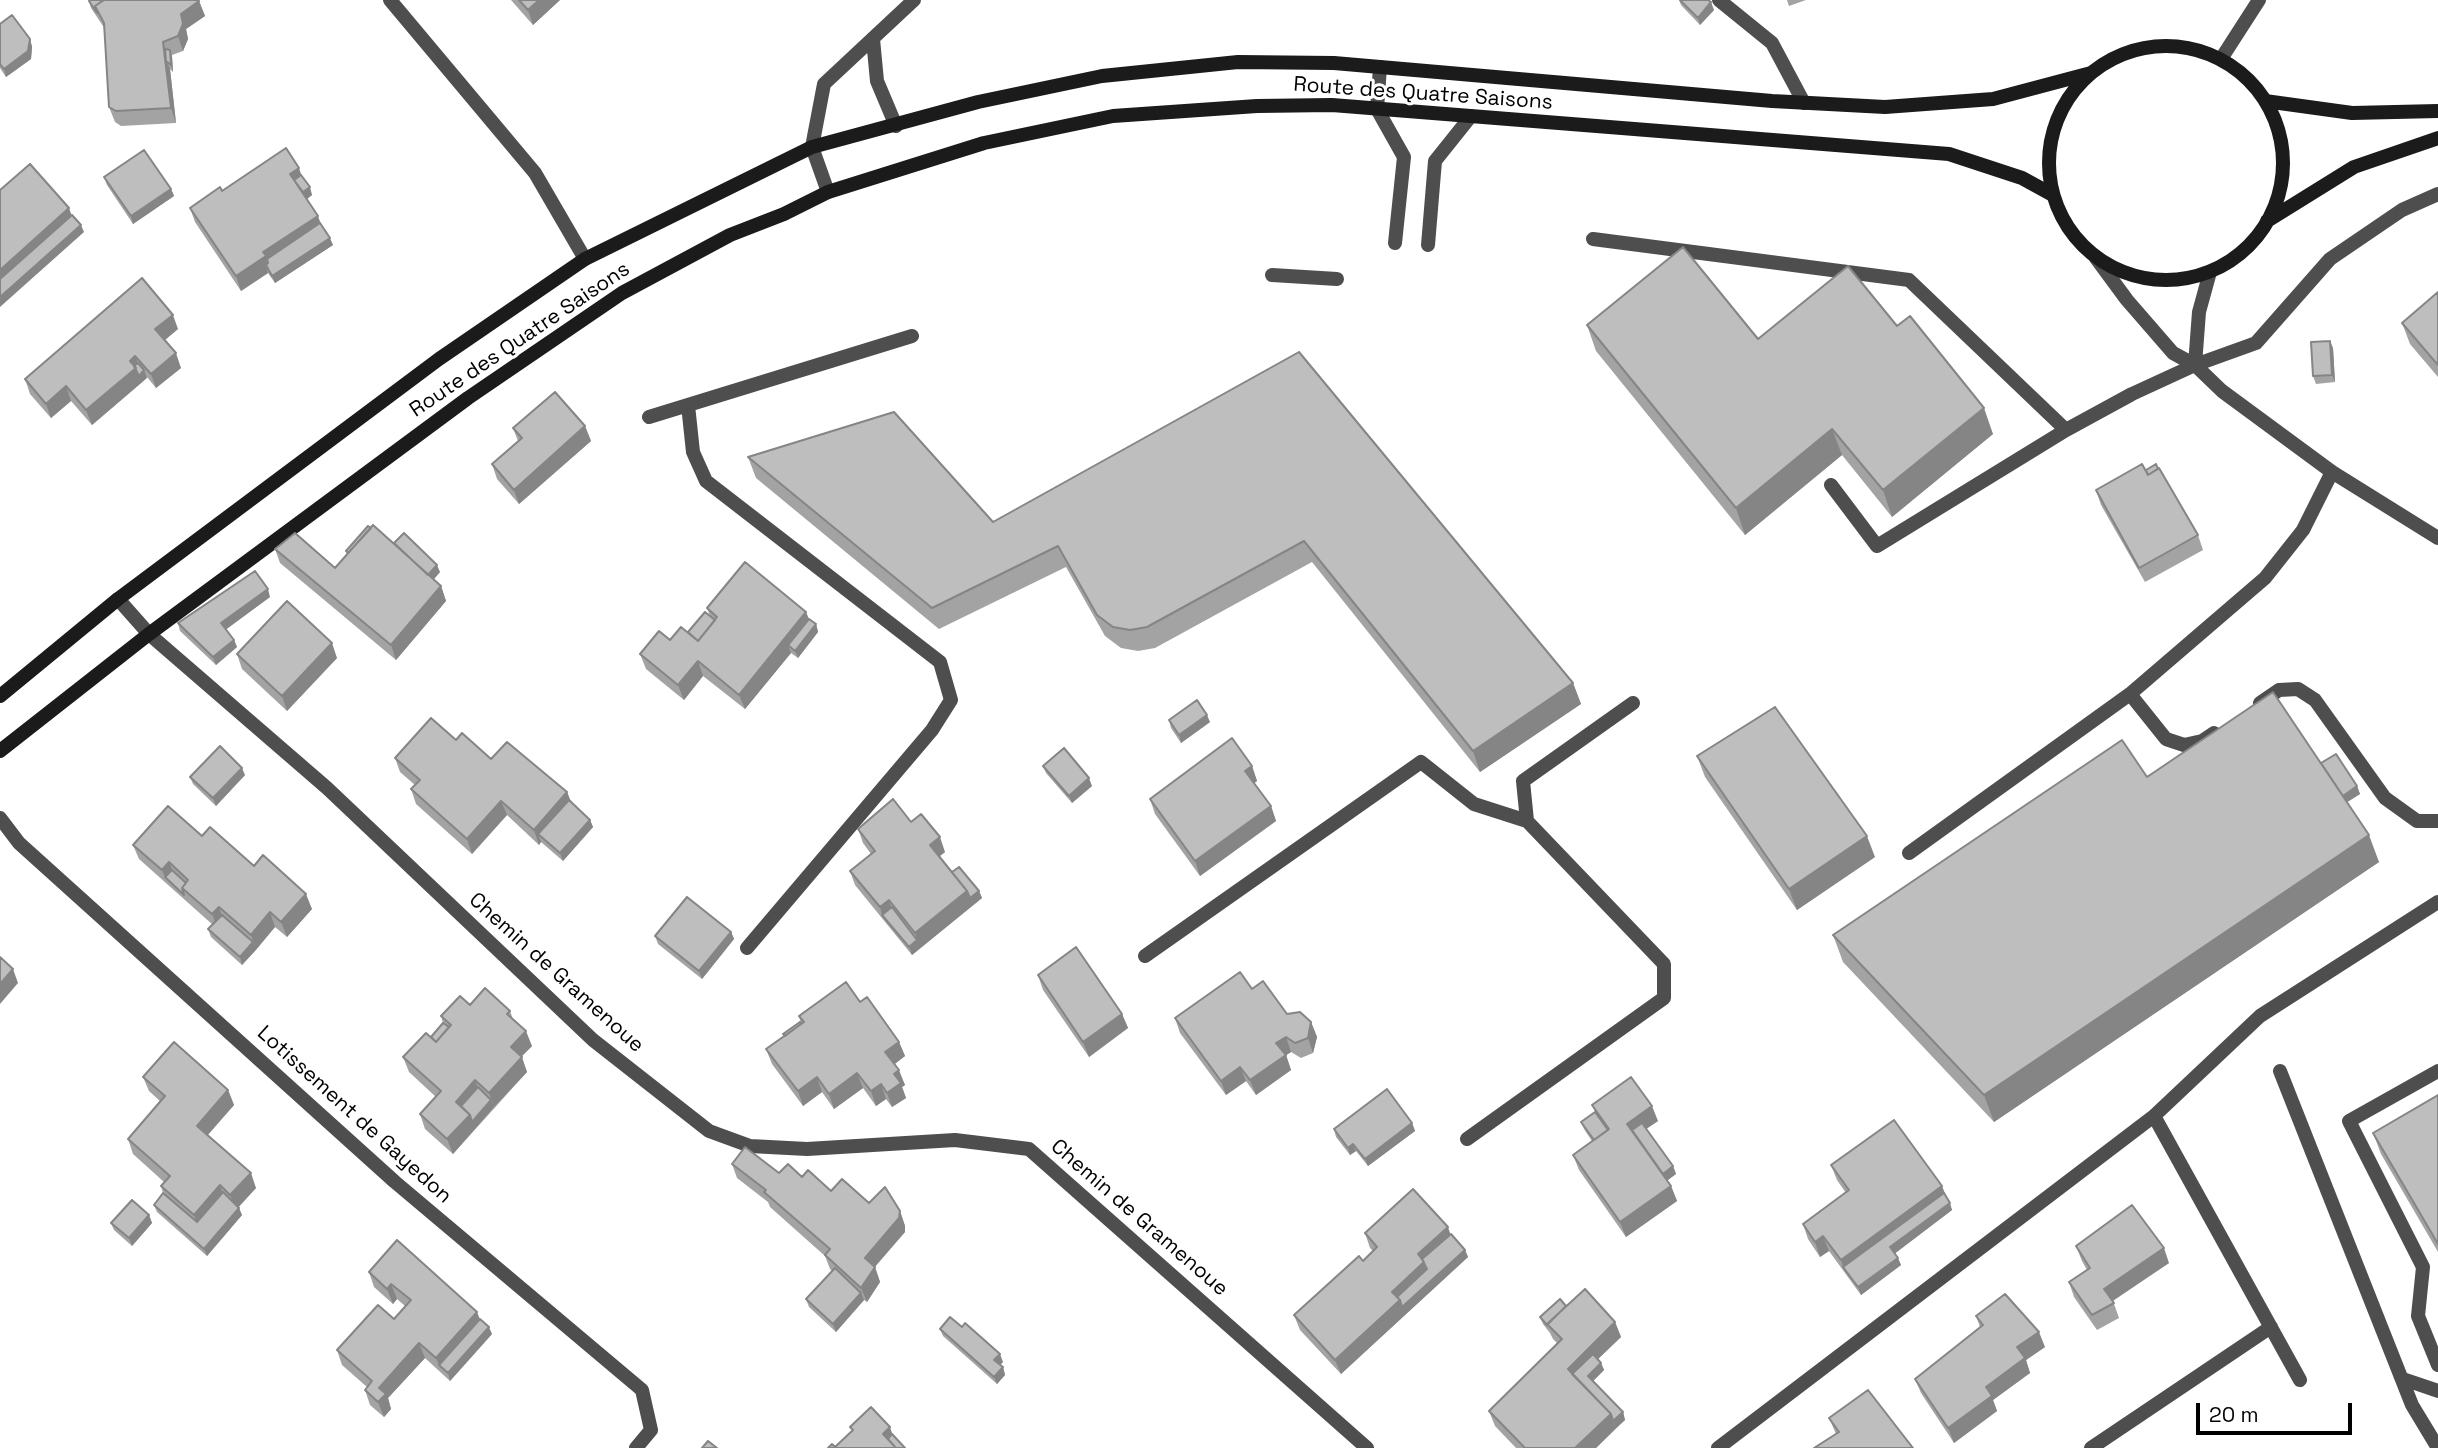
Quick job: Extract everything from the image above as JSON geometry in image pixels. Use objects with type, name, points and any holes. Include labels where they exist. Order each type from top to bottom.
[{"type":"main road","points":[[2154,47],[2189,48],[2221,59],[2245,77],[2265,101],[2278,129],[2283,161],[2280,192],[2267,221],[2253,242],[2233,260],[2210,272],[2172,281],[2132,276],[2096,258],[2077,240],[2063,219],[2053,195],[2048,162],[2054,128],[2068,98],[2091,73],[2120,55],[2154,47]]},
{"type":"main road","name":"Route des Quatre Saisons","points":[[0,696],[118,599],[439,359],[585,259],[812,147],[978,102],[1102,76],[1238,62],[1380,67],[1772,101],[1885,107],[1954,104],[1993,99],[2091,73]]},
{"type":"main road","points":[[2265,101],[2352,113],[2438,111]]},
{"type":"main road","name":"Route des Quatre Saisons","points":[[0,751],[149,634],[468,398],[622,293],[730,235],[784,214],[828,192],[984,143],[1113,116],[1257,106],[1332,105],[1949,154],[2022,178],[2053,195]]},
{"type":"main road","points":[[2267,221],[2354,167],[2438,138]]},
{"type":"street","points":[[390,0],[535,173],[585,259]]},
{"type":"street","points":[[828,192],[812,147],[824,84],[915,0]]},
{"type":"street","points":[[1719,0],[1772,43],[1804,103]]},
{"type":"street","points":[[2221,59],[2259,0]]},
{"type":"street","points":[[873,39],[877,81],[896,125]]},
{"type":"street","points":[[1380,67],[1377,109],[1404,157],[1395,243]]},
{"type":"street","points":[[1428,245],[1435,161],[1471,116]]},
{"type":"street","points":[[1831,485],[1877,546],[2066,430],[2132,394],[2195,365],[2256,343],[2330,259],[2402,210],[2438,194]]},
{"type":"street","points":[[1593,239],[1909,280],[2066,430]]},
{"type":"street","points":[[2096,258],[2173,353],[2195,365],[2222,391],[2332,472],[2438,538]]},
{"type":"street","points":[[2195,365],[2195,336],[2210,272]]},
{"type":"street","points":[[1272,275],[1337,279]]},
{"type":"street","points":[[649,417],[912,336]]},
{"type":"street","points":[[688,405],[693,452],[706,481],[940,662],[951,699],[932,730],[747,947]]},
{"type":"street","points":[[1909,853],[2130,694],[2265,578],[2303,530],[2332,472]]},
{"type":"street","name":"Chemin de Gramenoue","points":[[118,599],[149,634],[327,788],[593,1040],[709,1131],[750,1146],[773,1148],[807,1149],[955,1139],[1029,1149],[1367,1448]]},
{"type":"street","points":[[2246,712],[2279,690],[2298,688],[2315,699],[2385,798],[2417,821],[2438,821]]},
{"type":"street","points":[[2130,694],[2166,738],[2184,745],[2202,741],[2224,726]]},
{"type":"street","points":[[1527,821],[1523,781],[1633,703]]},
{"type":"street","points":[[1145,956],[1421,762],[1474,804],[1527,821],[1664,964],[1664,998],[1467,1139]]},
{"type":"street","name":"Lotissement de Gayedon","points":[[0,818],[19,843],[395,1182],[642,1390],[651,1430],[636,1448]]},
{"type":"street","points":[[1718,1448],[2154,1116],[2260,1016],[2438,902]]},
{"type":"street","points":[[2438,1071],[2349,1121],[2423,1267],[2418,1316],[2438,1365]]},
{"type":"street","points":[[2280,1072],[2412,1405],[2438,1448]]},
{"type":"street","points":[[2154,1116],[2300,1380]]},
{"type":"street","points":[[2091,1448],[2271,1327]]},
{"type":"street","points":[[2403,1379],[2438,1391]]},
{"type":"building","points":[[104,0],[95,6],[97,13],[89,1]]},
{"type":"building","points":[[104,0],[199,1],[181,14],[183,24],[178,36],[163,42],[171,108],[116,111],[109,107],[104,23],[95,6]]},
{"type":"building","points":[[519,0],[539,0],[528,10]]},
{"type":"building","points":[[1680,0],[1708,0],[1711,2],[1698,18]]},
{"type":"building","points":[[12,15],[30,39],[28,51],[4,69],[0,64],[0,24]]},
{"type":"building","points":[[165,49],[170,50],[171,65],[166,61]]},
{"type":"building","points":[[286,148],[299,168],[290,174],[318,216],[263,252],[266,256],[236,276],[190,208],[220,187],[222,191]]},
{"type":"building","points":[[144,150],[171,189],[131,216],[104,177]]},
{"type":"building","points":[[30,164],[69,208],[0,270],[0,190]]},
{"type":"building","points":[[301,175],[310,187],[303,192],[294,180]]},
{"type":"building","points":[[72,215],[81,225],[0,297],[0,279]]},
{"type":"building","points":[[320,223],[330,238],[272,276],[266,265],[267,259]]},
{"type":"building","points":[[1683,247],[1758,339],[1848,266],[1897,326],[1910,316],[1984,408],[1883,490],[1832,429],[1736,508],[1587,325]]},
{"type":"building","points":[[142,278],[173,315],[155,329],[176,353],[151,374],[135,356],[130,361],[136,368],[86,410],[66,386],[46,404],[25,379]]},
{"type":"building","points":[[2438,292],[2438,365],[2402,323]]},
{"type":"building","points":[[2330,341],[2332,375],[2313,376],[2311,342]]},
{"type":"building","points":[[1299,352],[1573,683],[1473,751],[1304,541],[1147,627],[1130,630],[1113,627],[1097,615],[1058,546],[932,608],[748,457],[894,412],[993,522]]},
{"type":"building","points":[[138,363],[144,370],[139,376],[134,366]]},
{"type":"building","points":[[555,392],[585,426],[514,490],[492,464],[522,438],[513,428]]},
{"type":"building","points":[[2142,464],[2148,475],[2159,468],[2198,535],[2139,568],[2096,490]]},
{"type":"building","points":[[2156,464],[2158,469],[2148,475],[2146,470]]},
{"type":"building","points":[[373,525],[441,586],[391,645],[275,549],[295,533],[335,568]]},
{"type":"building","points":[[368,526],[371,528],[348,553],[346,551]]},
{"type":"building","points":[[404,533],[437,565],[428,575],[394,543]]},
{"type":"building","points":[[745,562],[806,612],[739,695],[698,661],[678,685],[640,654],[659,631],[670,640],[681,627],[698,641],[717,617],[707,608]]},
{"type":"building","points":[[255,571],[268,589],[221,623],[234,640],[213,657],[178,623]]},
{"type":"building","points":[[287,601],[332,643],[282,696],[237,654]]},
{"type":"building","points":[[705,612],[715,620],[698,641],[688,632]]},
{"type":"building","points":[[809,619],[816,624],[795,651],[788,645]]},
{"type":"building","points":[[2273,692],[2369,835],[1984,1095],[1833,935],[2122,740],[2147,777]]},
{"type":"building","points":[[1197,700],[1207,715],[1179,735],[1169,720]]},
{"type":"building","points":[[1775,707],[1867,836],[1789,889],[1697,756]]},
{"type":"building","points":[[431,718],[456,740],[462,733],[491,759],[507,742],[567,792],[534,830],[501,801],[467,839],[411,789],[420,780],[395,758]]},
{"type":"building","points":[[1232,738],[1252,766],[1245,771],[1271,806],[1195,861],[1150,799]]},
{"type":"building","points":[[220,746],[242,768],[213,798],[190,777]]},
{"type":"building","points":[[1064,748],[1089,778],[1069,796],[1043,766]]},
{"type":"building","points":[[2336,754],[2357,786],[2343,796],[2321,763]]},
{"type":"building","points":[[893,799],[911,822],[921,814],[940,837],[930,845],[967,891],[915,933],[889,900],[880,907],[850,871],[875,851],[858,829]]},
{"type":"building","points":[[569,800],[590,820],[560,853],[538,834]]},
{"type":"building","points":[[168,806],[202,836],[210,827],[254,866],[263,855],[306,894],[281,922],[270,912],[251,935],[219,907],[212,914],[182,888],[188,880],[169,862],[162,870],[133,845]]},
{"type":"building","points":[[959,867],[979,891],[970,898],[952,872]]},
{"type":"building","points":[[172,870],[186,883],[182,888],[184,895],[165,877]]},
{"type":"building","points":[[687,897],[731,932],[699,971],[655,936]]},
{"type":"building","points":[[892,907],[917,940],[909,947],[882,915]]},
{"type":"building","points":[[222,915],[253,942],[240,957],[208,929]]},
{"type":"building","points":[[1076,947],[1122,1014],[1083,1042],[1038,975]]},
{"type":"building","points":[[0,957],[13,969],[0,984]]},
{"type":"building","points":[[1240,972],[1252,989],[1263,981],[1287,1014],[1300,1012],[1311,1022],[1308,1038],[1295,1043],[1286,1037],[1276,1043],[1286,1055],[1250,1080],[1240,1067],[1221,1081],[1175,1018]]},
{"type":"building","points":[[846,982],[860,1002],[867,997],[899,1042],[885,1052],[899,1070],[894,1074],[901,1083],[887,1093],[881,1084],[871,1091],[857,1073],[829,1094],[817,1077],[798,1091],[766,1049],[804,1022],[799,1016]]},
{"type":"building","points":[[485,988],[510,1011],[507,1014],[526,1031],[511,1047],[522,1057],[489,1093],[475,1080],[456,1102],[470,1115],[447,1139],[420,1114],[441,1091],[403,1057],[426,1033],[436,1042],[451,1025],[441,1016],[460,996],[470,1005]]},
{"type":"building","points":[[800,1022],[801,1024],[785,1036],[783,1034]]},
{"type":"building","points":[[443,1023],[449,1027],[436,1042],[431,1037]]},
{"type":"building","points":[[174,1042],[228,1090],[197,1126],[251,1173],[230,1195],[220,1185],[194,1215],[161,1186],[170,1176],[128,1139],[165,1096],[143,1077]]},
{"type":"building","points":[[1631,1077],[1652,1106],[1627,1124],[1671,1186],[1620,1222],[1573,1155],[1609,1129],[1592,1105]]},
{"type":"building","points":[[478,1087],[491,1100],[472,1122],[470,1115],[461,1106]]},
{"type":"building","points":[[1387,1089],[1412,1123],[1365,1159],[1353,1144],[1348,1148],[1334,1129]]},
{"type":"building","points":[[2438,1095],[2438,1244],[2373,1133]]},
{"type":"building","points":[[1595,1112],[1608,1130],[1594,1140],[1581,1122]]},
{"type":"building","points":[[1894,1120],[1942,1186],[1841,1260],[1823,1236],[1815,1242],[1803,1224],[1849,1190],[1831,1165]]},
{"type":"building","points":[[1642,1123],[1673,1166],[1663,1174],[1632,1130]]},
{"type":"building","points":[[745,1147],[779,1173],[788,1164],[802,1177],[808,1170],[831,1191],[842,1179],[869,1203],[885,1187],[900,1211],[899,1218],[865,1258],[875,1267],[861,1288],[825,1255],[830,1249],[764,1192],[766,1190],[732,1164]]},
{"type":"building","points":[[1413,1189],[1448,1227],[1418,1254],[1424,1262],[1392,1292],[1400,1300],[1335,1360],[1294,1315],[1359,1256],[1363,1261],[1377,1247],[1365,1233]]},
{"type":"building","points":[[223,1192],[239,1208],[204,1249],[154,1205],[163,1193],[197,1222]]},
{"type":"building","points":[[1944,1193],[1950,1203],[1890,1247],[1898,1258],[1858,1287],[1843,1267]]},
{"type":"building","points":[[132,1200],[149,1215],[129,1238],[111,1223]]},
{"type":"building","points":[[2132,1205],[2164,1248],[2104,1289],[2114,1303],[2092,1315],[2069,1282],[2090,1268],[2076,1246]]},
{"type":"building","points":[[1451,1234],[1465,1250],[1402,1307],[1397,1297],[1427,1269],[1422,1259]]},
{"type":"building","points":[[397,1240],[477,1312],[436,1358],[419,1343],[379,1388],[386,1394],[378,1402],[365,1390],[372,1381],[337,1350],[378,1305],[394,1319],[411,1300],[391,1284],[387,1289],[369,1272]]},
{"type":"building","points":[[835,1268],[861,1293],[833,1324],[806,1299]]},
{"type":"building","points":[[1585,1289],[1615,1322],[1568,1369],[1611,1414],[1575,1448],[1525,1448],[1489,1411],[1562,1339],[1547,1324]]},
{"type":"building","points":[[2005,1294],[2039,1332],[2017,1347],[2025,1358],[1986,1387],[1992,1396],[1948,1428],[1915,1379],[1983,1325],[1976,1316]]},
{"type":"building","points":[[1560,1299],[1566,1306],[1547,1325],[1540,1317]]},
{"type":"building","points":[[950,1317],[962,1327],[965,1323],[1000,1354],[994,1360],[1003,1367],[994,1377],[940,1329]]},
{"type":"building","points":[[480,1319],[489,1327],[448,1373],[439,1365]]},
{"type":"building","points":[[1593,1354],[1601,1363],[1588,1376],[1623,1412],[1613,1421],[1611,1414],[1572,1374]]},
{"type":"building","points":[[1868,1390],[1913,1448],[1814,1448],[1839,1432],[1829,1418]]},
{"type":"building","points":[[871,1407],[890,1427],[883,1434],[896,1448],[828,1448],[832,1444],[835,1447],[853,1430],[850,1427]]},
{"type":"building","points":[[892,1434],[905,1448],[896,1448],[888,1439]]},
{"type":"building","points":[[708,1441],[717,1448],[702,1448]]}]
